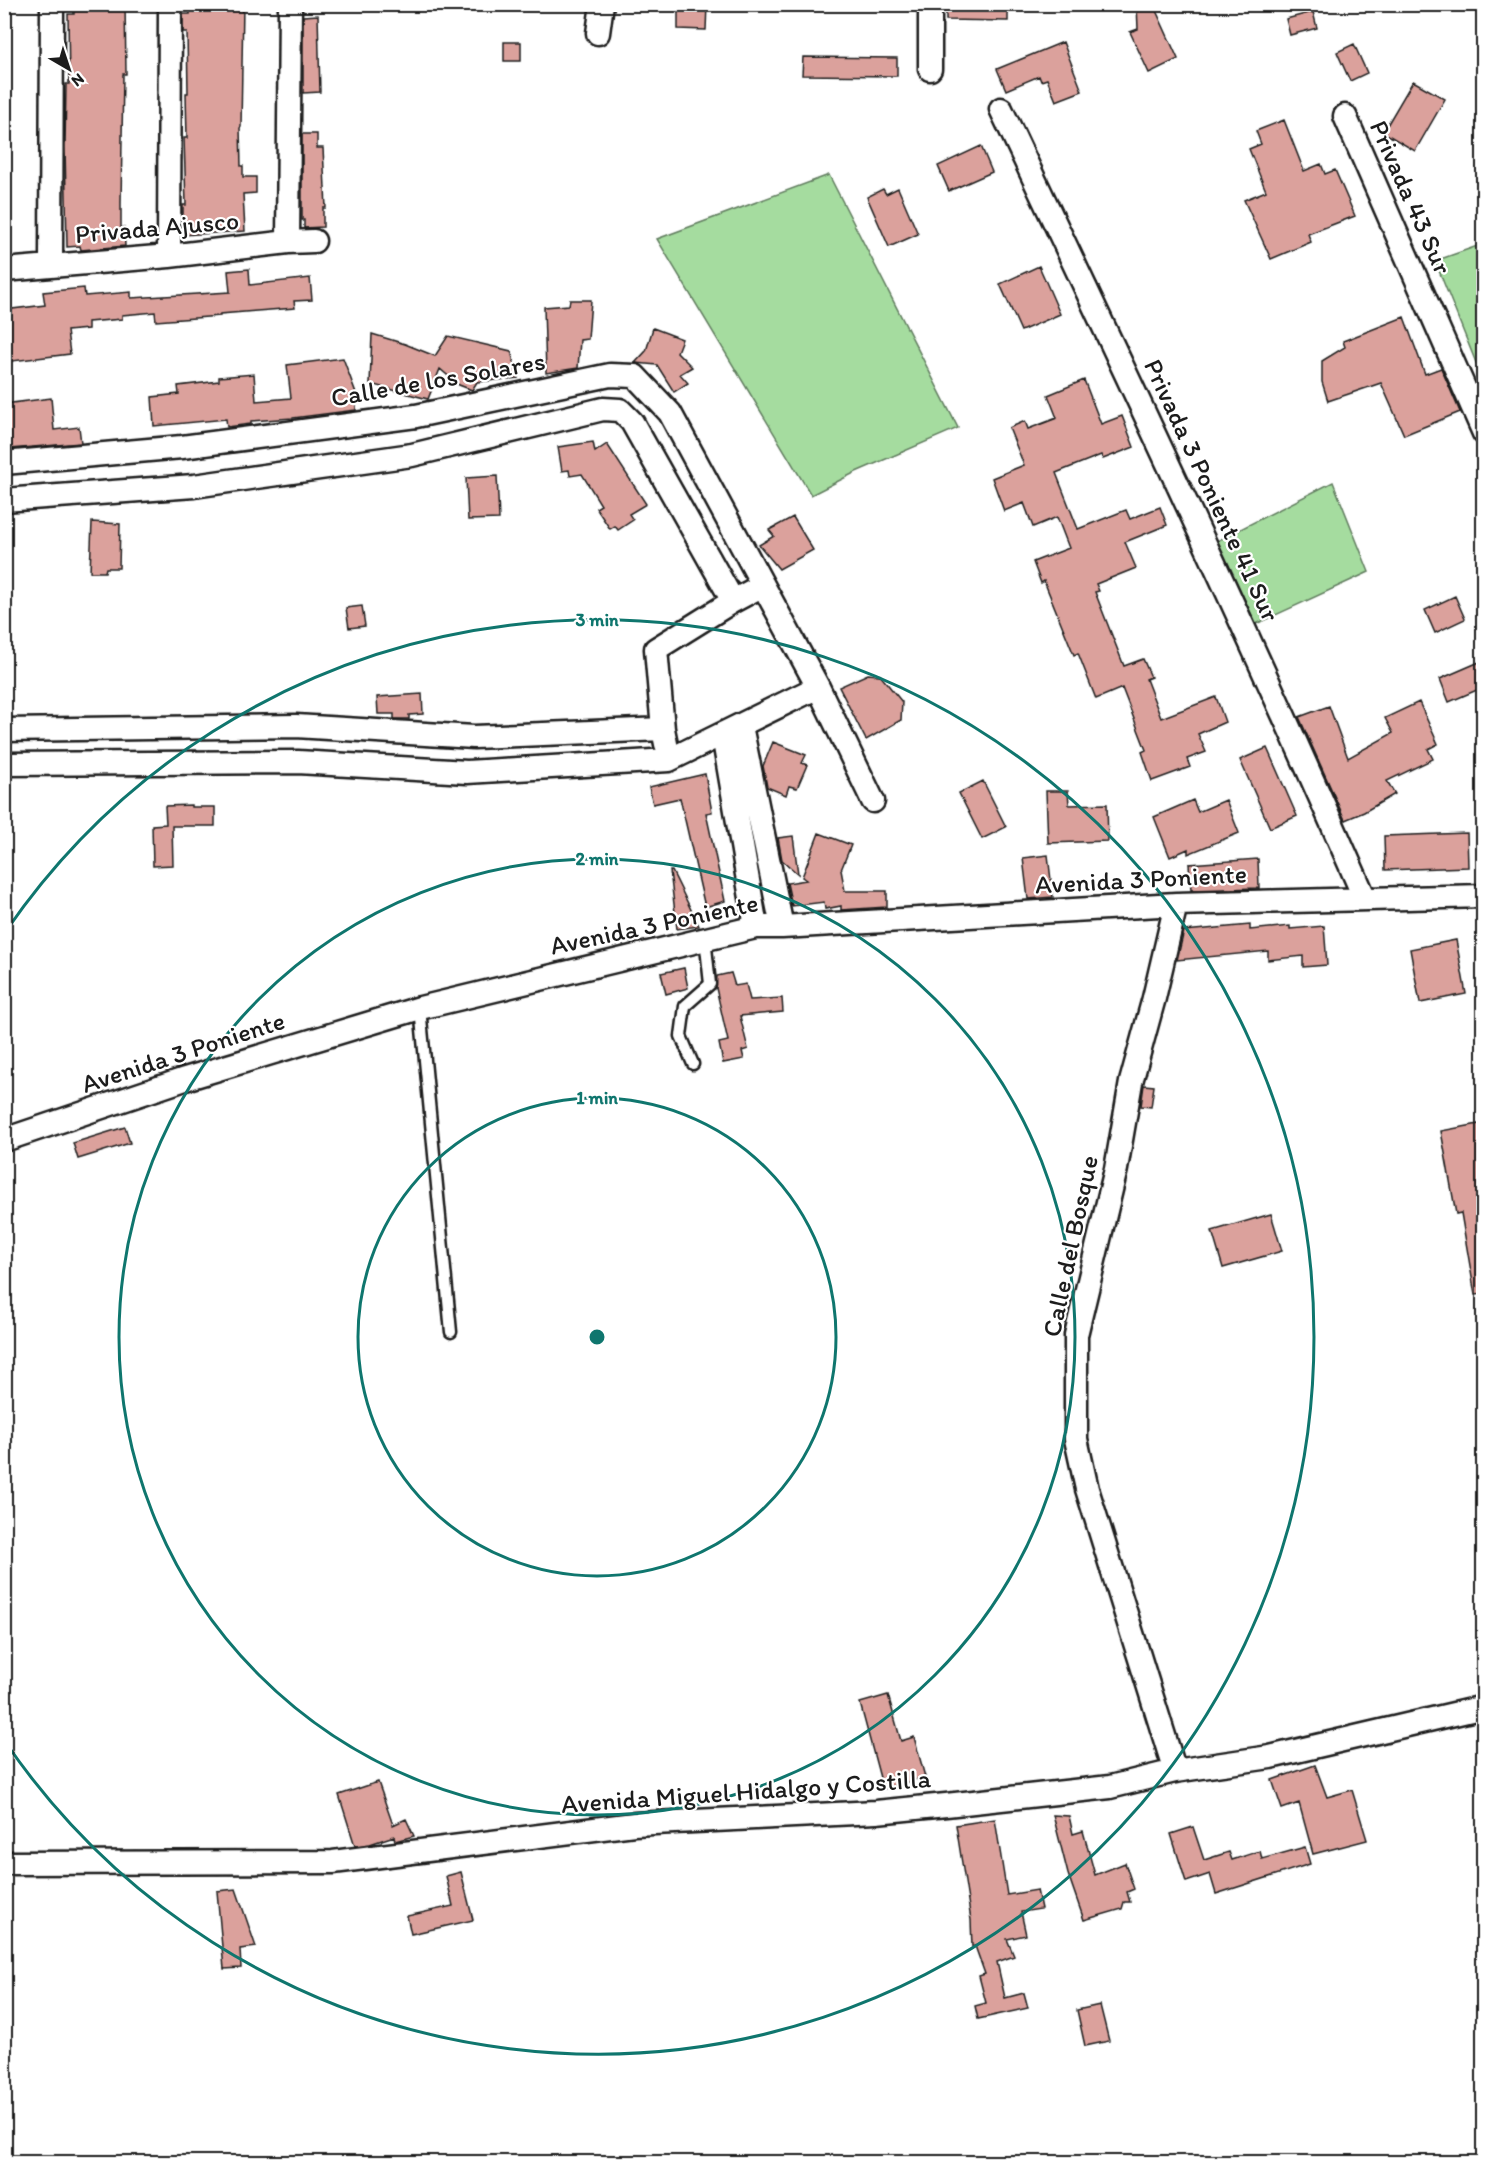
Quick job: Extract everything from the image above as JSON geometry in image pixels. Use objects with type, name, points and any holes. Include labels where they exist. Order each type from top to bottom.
[{"type":"street","points":[[51,265],[52,4]]},
{"type":"street","points":[[169,256],[170,4]]},
{"type":"street","points":[[288,242],[290,4]]},
{"type":"street","points":[[598,33],[602,4]]},
{"type":"street","points":[[930,4],[930,69]]},
{"type":"street","name":"Privada 3 Poniente 41 Sur","points":[[1001,109],[1182,491],[1365,899]]},
{"type":"street","name":"Privada 43 Sur","points":[[1345,116],[1484,433]]},
{"type":"street","name":"Privada Ajusco","points":[[4,270],[314,241]]},
{"type":"street","name":"Calle de los Solares","points":[[4,463],[182,447],[416,416],[610,375],[635,376],[670,413],[818,687],[873,801]]},
{"type":"street","points":[[4,500],[194,486],[412,454],[603,409],[620,410],[632,422],[733,601]]},
{"type":"street","points":[[182,447],[194,486]]},
{"type":"street","points":[[669,760],[663,729],[656,649],[733,601],[764,585]]},
{"type":"street","points":[[4,764],[298,762],[467,772],[669,760],[818,687]]},
{"type":"street","points":[[4,730],[297,726],[474,737],[663,729]]},
{"type":"street","points":[[297,726],[298,762]]},
{"type":"street","points":[[732,730],[756,927]]},
{"type":"street","points":[[732,730],[782,927]]},
{"type":"street","name":"Avenida 3 Poniente","points":[[4,1140],[185,1079],[420,1008],[756,927],[1176,904],[1484,896]]},
{"type":"street","name":"Calle del Bosque","points":[[1175,1771],[1087,1489],[1076,1439],[1076,1335],[1116,1169],[1131,1082],[1176,904]]},
{"type":"street","name":"Avenida Miguel Hidalgo y Costilla","points":[[4,1863],[333,1862],[624,1825],[876,1812],[1110,1787],[1175,1771],[1270,1757],[1484,1707]]},
{"type":"lane","points":[[693,1064],[681,1036],[685,1006],[710,984],[705,938]]},
{"type":"lane","points":[[420,1008],[451,1332]]},
{"type":"green space","points":[[829,175],[958,428],[856,472],[811,495],[657,239]]},
{"type":"green space","points":[[1484,244],[1483,380],[1435,261]]},
{"type":"green space","points":[[1333,482],[1369,572],[1256,624],[1217,541]]},
{"type":"building","points":[[74,4],[125,4],[126,74],[123,74],[121,228],[124,227],[125,246],[81,250],[80,246],[67,247],[65,147],[66,84],[69,84],[68,14],[74,14]]},
{"type":"building","points":[[190,4],[243,4],[241,166],[243,166],[243,177],[256,177],[256,193],[243,194],[245,231],[183,235],[183,205],[186,205],[184,138],[187,138],[186,93],[188,93],[187,32],[183,32],[183,14],[190,14]]},
{"type":"building","points":[[678,4],[707,4],[706,30],[678,29]]},
{"type":"building","points":[[946,4],[1008,4],[1008,21],[946,20]]},
{"type":"building","points":[[1137,4],[1153,4],[1178,59],[1149,73],[1130,32],[1138,29]]},
{"type":"building","points":[[1313,12],[1317,28],[1290,35],[1286,19]]},
{"type":"building","points":[[318,15],[320,92],[303,93],[303,16]]},
{"type":"building","points":[[504,42],[521,42],[521,61],[504,61]]},
{"type":"building","points":[[1063,42],[1082,91],[1056,101],[1047,79],[1041,81],[1039,76],[1006,90],[997,69]]},
{"type":"building","points":[[1354,44],[1367,73],[1350,81],[1337,52]]},
{"type":"building","points":[[803,57],[897,58],[897,76],[802,75]]},
{"type":"building","points":[[1413,81],[1445,99],[1415,151],[1383,132]]},
{"type":"building","points":[[1284,120],[1304,171],[1321,164],[1325,174],[1335,170],[1355,216],[1308,234],[1311,242],[1271,259],[1244,200],[1266,191],[1249,149],[1261,144],[1256,131]]},
{"type":"building","points":[[302,134],[317,134],[317,148],[323,148],[326,208],[323,208],[323,227],[304,228],[304,220],[302,220]]},
{"type":"building","points":[[981,146],[992,172],[949,191],[938,166]]},
{"type":"building","points":[[898,188],[918,234],[889,247],[867,197],[883,189],[886,194]]},
{"type":"building","points":[[1039,266],[1060,314],[1021,331],[1000,284]]},
{"type":"building","points":[[249,269],[250,285],[310,278],[312,300],[294,301],[295,308],[220,314],[220,316],[156,321],[155,312],[122,315],[122,319],[88,322],[88,329],[67,331],[70,354],[4,362],[4,310],[45,305],[43,292],[84,288],[85,296],[131,292],[131,298],[230,292],[228,271]]},
{"type":"building","points":[[570,300],[591,300],[588,339],[580,340],[578,368],[546,373],[544,307],[569,305]]},
{"type":"building","points":[[1404,317],[1425,374],[1441,368],[1460,412],[1404,435],[1381,383],[1328,401],[1322,382],[1322,361],[1345,347],[1343,341]]},
{"type":"building","points":[[653,328],[682,339],[677,352],[692,367],[680,374],[688,383],[674,392],[657,365],[635,363],[646,351]]},
{"type":"building","points":[[372,334],[435,356],[448,336],[511,351],[518,378],[477,382],[472,390],[459,385],[440,369],[428,399],[370,384]]},
{"type":"building","points":[[343,358],[356,393],[356,410],[251,421],[251,424],[227,427],[226,419],[154,426],[152,397],[179,394],[178,386],[219,381],[219,377],[254,374],[256,401],[291,398],[287,365]]},
{"type":"building","points":[[1084,380],[1101,424],[1122,416],[1134,447],[1103,459],[1101,455],[1056,473],[1078,529],[1126,510],[1130,519],[1160,507],[1167,525],[1125,542],[1136,568],[1096,584],[1099,591],[1095,592],[1124,666],[1143,659],[1151,677],[1146,679],[1161,718],[1216,697],[1225,722],[1198,734],[1206,752],[1187,759],[1190,767],[1152,781],[1142,752],[1146,750],[1122,688],[1096,699],[1078,653],[1074,655],[1044,581],[1041,583],[1033,562],[1069,548],[1057,517],[1033,527],[1024,503],[1004,511],[992,478],[1024,465],[1009,428],[1025,421],[1028,429],[1057,418],[1048,395]]},
{"type":"building","points":[[51,398],[54,430],[79,427],[81,443],[9,449],[4,404]]},
{"type":"building","points":[[593,442],[595,452],[607,444],[646,504],[629,514],[633,520],[618,530],[615,526],[610,529],[596,508],[601,505],[582,474],[570,476],[569,470],[562,471],[558,447]]},
{"type":"building","points":[[497,476],[499,519],[468,520],[466,478]]},
{"type":"building","points":[[793,517],[813,550],[779,569],[759,545],[774,536],[769,530]]},
{"type":"building","points":[[92,522],[120,524],[119,568],[106,568],[105,572],[90,572]]},
{"type":"building","points":[[1455,596],[1465,619],[1435,633],[1425,610]]},
{"type":"building","points":[[362,606],[365,626],[349,628],[346,608]]},
{"type":"building","points":[[1484,660],[1484,687],[1449,702],[1440,679]]},
{"type":"building","points":[[868,674],[880,675],[902,702],[901,720],[866,740],[839,687]]},
{"type":"building","points":[[422,694],[423,714],[409,715],[409,719],[394,719],[394,714],[378,714],[377,697]]},
{"type":"building","points":[[1419,702],[1438,744],[1428,749],[1433,759],[1387,781],[1395,794],[1345,820],[1299,717],[1329,706],[1348,758],[1393,733],[1385,718]]},
{"type":"building","points":[[773,742],[806,755],[802,763],[807,765],[797,788],[789,786],[786,795],[767,787],[763,766]]},
{"type":"building","points":[[1267,748],[1297,816],[1270,828],[1240,760]]},
{"type":"building","points":[[705,774],[712,812],[706,813],[725,901],[705,907],[680,798],[653,804],[649,787]]},
{"type":"building","points":[[983,781],[1006,827],[982,839],[959,793]]},
{"type":"building","points":[[1046,791],[1068,791],[1069,805],[1107,804],[1108,841],[1048,843]]},
{"type":"building","points":[[1193,800],[1198,812],[1226,800],[1239,833],[1188,854],[1188,849],[1170,857],[1154,817]]},
{"type":"building","points":[[191,805],[191,807],[215,807],[215,826],[172,826],[173,865],[153,866],[152,825],[166,824],[165,806]]},
{"type":"building","points":[[819,833],[851,845],[841,870],[845,891],[887,891],[887,907],[841,910],[841,906],[825,909],[824,902],[792,906],[787,883],[806,880],[802,877]]},
{"type":"building","points":[[1467,833],[1468,867],[1385,870],[1384,836]]},
{"type":"building","points":[[793,836],[798,874],[782,860],[778,838]]},
{"type":"building","points":[[1048,855],[1053,897],[1028,899],[1023,858]]},
{"type":"building","points":[[1258,859],[1259,888],[1191,890],[1189,864]]},
{"type":"building","points":[[670,871],[672,871],[699,926],[677,929]]},
{"type":"building","points":[[1250,925],[1250,930],[1290,926],[1290,929],[1324,926],[1327,965],[1303,967],[1303,956],[1268,960],[1268,951],[1177,960],[1184,931]]},
{"type":"building","points":[[1456,940],[1466,994],[1420,1003],[1410,949]]},
{"type":"building","points":[[684,968],[688,988],[666,994],[661,973]]},
{"type":"building","points":[[731,973],[735,986],[746,984],[750,1000],[782,998],[783,1012],[740,1016],[748,1049],[742,1051],[744,1059],[723,1063],[719,1043],[728,1041],[716,988],[717,976]]},
{"type":"building","points":[[1144,1085],[1154,1086],[1151,1107],[1141,1106]]},
{"type":"building","points":[[1484,1123],[1484,1294],[1475,1295],[1461,1213],[1456,1214],[1441,1131]]},
{"type":"building","points":[[125,1127],[130,1143],[78,1159],[73,1143]]},
{"type":"building","points":[[1271,1214],[1282,1251],[1223,1268],[1212,1231]]},
{"type":"building","points":[[888,1695],[901,1741],[914,1737],[925,1777],[883,1789],[860,1703]]},
{"type":"building","points":[[1315,1765],[1327,1797],[1352,1790],[1367,1840],[1313,1854],[1299,1803],[1282,1809],[1272,1780]]},
{"type":"building","points":[[378,1782],[393,1825],[406,1819],[414,1836],[395,1841],[394,1836],[355,1846],[339,1795]]},
{"type":"building","points":[[1053,1815],[1069,1816],[1073,1834],[1083,1831],[1095,1875],[1125,1863],[1134,1889],[1127,1892],[1130,1902],[1124,1902],[1122,1909],[1084,1920],[1068,1874]]},
{"type":"building","points":[[995,1819],[1007,1895],[1037,1890],[1041,1909],[1021,1912],[1026,1935],[1007,1939],[1014,1956],[997,1962],[1005,1998],[1024,1993],[1028,2008],[978,2019],[975,2006],[986,2003],[979,1976],[985,1974],[975,1946],[972,1947],[971,1920],[956,1825]]},
{"type":"building","points":[[1193,1827],[1204,1860],[1229,1852],[1232,1860],[1260,1851],[1262,1859],[1305,1847],[1310,1864],[1216,1894],[1210,1874],[1186,1882],[1171,1834]]},
{"type":"building","points":[[461,1872],[473,1920],[411,1934],[407,1916],[453,1906],[446,1876]]},
{"type":"building","points":[[236,1889],[256,1947],[240,1949],[241,1968],[224,1969],[217,1891]]},
{"type":"building","points":[[1100,2005],[1109,2041],[1085,2046],[1077,2010]]}]
